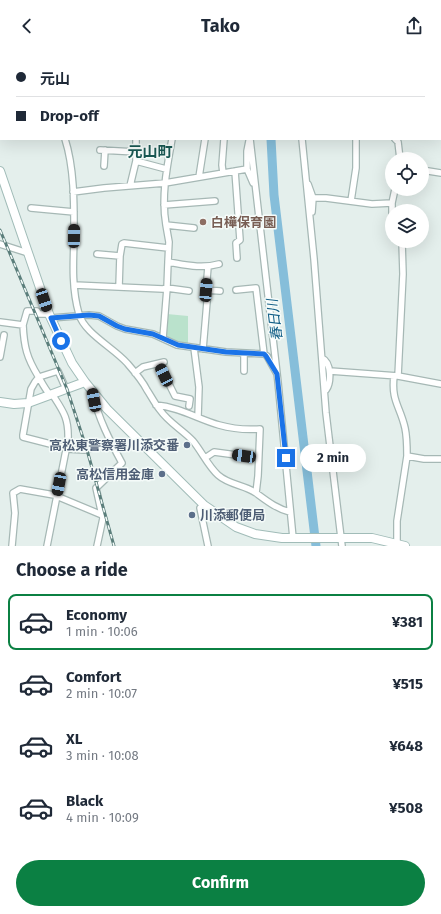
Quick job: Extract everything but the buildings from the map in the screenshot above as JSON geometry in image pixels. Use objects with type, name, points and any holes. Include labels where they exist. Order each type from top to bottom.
[{"type":"street","points":[[65,140],[68,150],[73,192],[74,285],[79,316],[96,336],[126,362],[146,388],[156,405],[172,424],[192,440],[221,478],[256,493],[278,508],[290,512]]},
{"type":"street","points":[[130,186],[136,161],[136,140]]},
{"type":"street","points":[[162,338],[167,288],[169,242],[164,214],[164,204],[166,170],[172,140]]},
{"type":"street","points":[[199,177],[205,140]]},
{"type":"street","points":[[223,173],[222,165],[224,140]]},
{"type":"street","points":[[250,140],[247,151],[247,169],[256,190]]},
{"type":"street","points":[[250,140],[277,374],[290,512],[295,541]]},
{"type":"street","points":[[302,140],[326,390],[326,414],[340,541]]},
{"type":"street","points":[[351,201],[356,168],[356,140]]},
{"type":"street","points":[[396,140],[398,142],[399,152]]},
{"type":"street","points":[[104,166],[102,150],[136,152]]},
{"type":"street","points":[[136,161],[166,170]]},
{"type":"street","points":[[73,192],[166,183],[247,169]]},
{"type":"street","points":[[0,171],[50,316],[72,363],[85,382],[107,408],[204,505],[236,527],[250,533],[274,538],[295,541],[340,541],[372,538],[405,546]]},
{"type":"street","points":[[235,171],[240,240],[236,243],[237,258]]},
{"type":"street","points":[[429,171],[441,173]]},
{"type":"street","points":[[306,182],[309,185],[313,198],[312,213],[310,218]]},
{"type":"street","points":[[313,198],[326,198],[372,204],[392,203],[394,196]]},
{"type":"street","points":[[164,204],[215,201]]},
{"type":"street","points":[[31,208],[74,212]]},
{"type":"street","points":[[166,225],[194,228]]},
{"type":"street","points":[[0,244],[28,253]]},
{"type":"street","points":[[120,287],[120,256],[122,244],[168,248]]},
{"type":"street","points":[[394,544],[407,456],[405,428],[393,395],[396,376],[403,274],[402,248]]},
{"type":"street","points":[[97,254],[120,256]]},
{"type":"street","points":[[168,262],[197,267],[208,267],[219,264]]},
{"type":"street","points":[[203,349],[208,290],[206,290],[208,267]]},
{"type":"street","points":[[74,285],[163,290],[167,288],[189,291]]},
{"type":"street","points":[[236,290],[256,288],[264,354],[277,374]]},
{"type":"street","points":[[208,290],[220,291]]},
{"type":"street","points":[[47,546],[66,448],[68,424],[64,414],[51,394],[44,388],[28,358],[25,349],[23,325],[27,311],[50,316],[99,316],[112,324],[125,329],[147,332],[178,345],[203,349],[264,354]]},
{"type":"street","points":[[0,322],[23,325]]},
{"type":"street","points":[[0,357],[4,335]]},
{"type":"street","points":[[194,348],[199,387],[198,417]]},
{"type":"street","points":[[244,353],[244,371]]},
{"type":"street","points":[[322,358],[327,362],[330,371],[329,384],[326,390]]},
{"type":"street","points":[[135,373],[143,367],[161,363],[174,396],[190,399],[189,406]]},
{"type":"street","points":[[66,389],[58,371],[38,377],[31,389],[23,437],[66,448],[85,450],[112,443]]},
{"type":"street","points":[[330,371],[396,376],[441,384]]},
{"type":"street","points":[[0,402],[14,404],[28,403],[85,382]]},
{"type":"street","points":[[93,392],[96,408],[122,463],[96,488],[103,518],[97,546]]},
{"type":"street","points":[[156,405],[171,407],[220,425],[246,430],[260,429],[256,493]]},
{"type":"street","points":[[205,458],[214,452],[244,456]]},
{"type":"street","points":[[407,456],[424,459],[441,459]]},
{"type":"street","points":[[12,546],[15,513],[13,493],[20,489],[57,496],[102,515]]},
{"type":"street","points":[[204,505],[200,508],[208,546]]},
{"type":"green space","points":[[167,314],[188,316],[187,345],[168,340],[166,336]]},
{"type":"waterway","name":"春日川","points":[[271,140],[274,195],[316,546]]},
{"type":"railway","points":[[0,230],[67,389],[87,450],[114,546]]},
{"type":"place","name":"白樺保育園","points":[[203,222]]},
{"type":"place","name":"高松東警察署川添交番","points":[[187,445]]},
{"type":"place","name":"高松信用金庫","points":[[162,474]]},
{"type":"place","name":"川添郵便局","points":[[192,515]]},
{"type":"district","name":"元山町","points":[[150,152]]},
{"type":"route","points":[[61,341],[51,318],[89,315],[99,316],[112,324],[125,329],[147,332],[159,336],[170,343],[178,345],[226,352],[264,354],[277,374],[286,458]]}]
